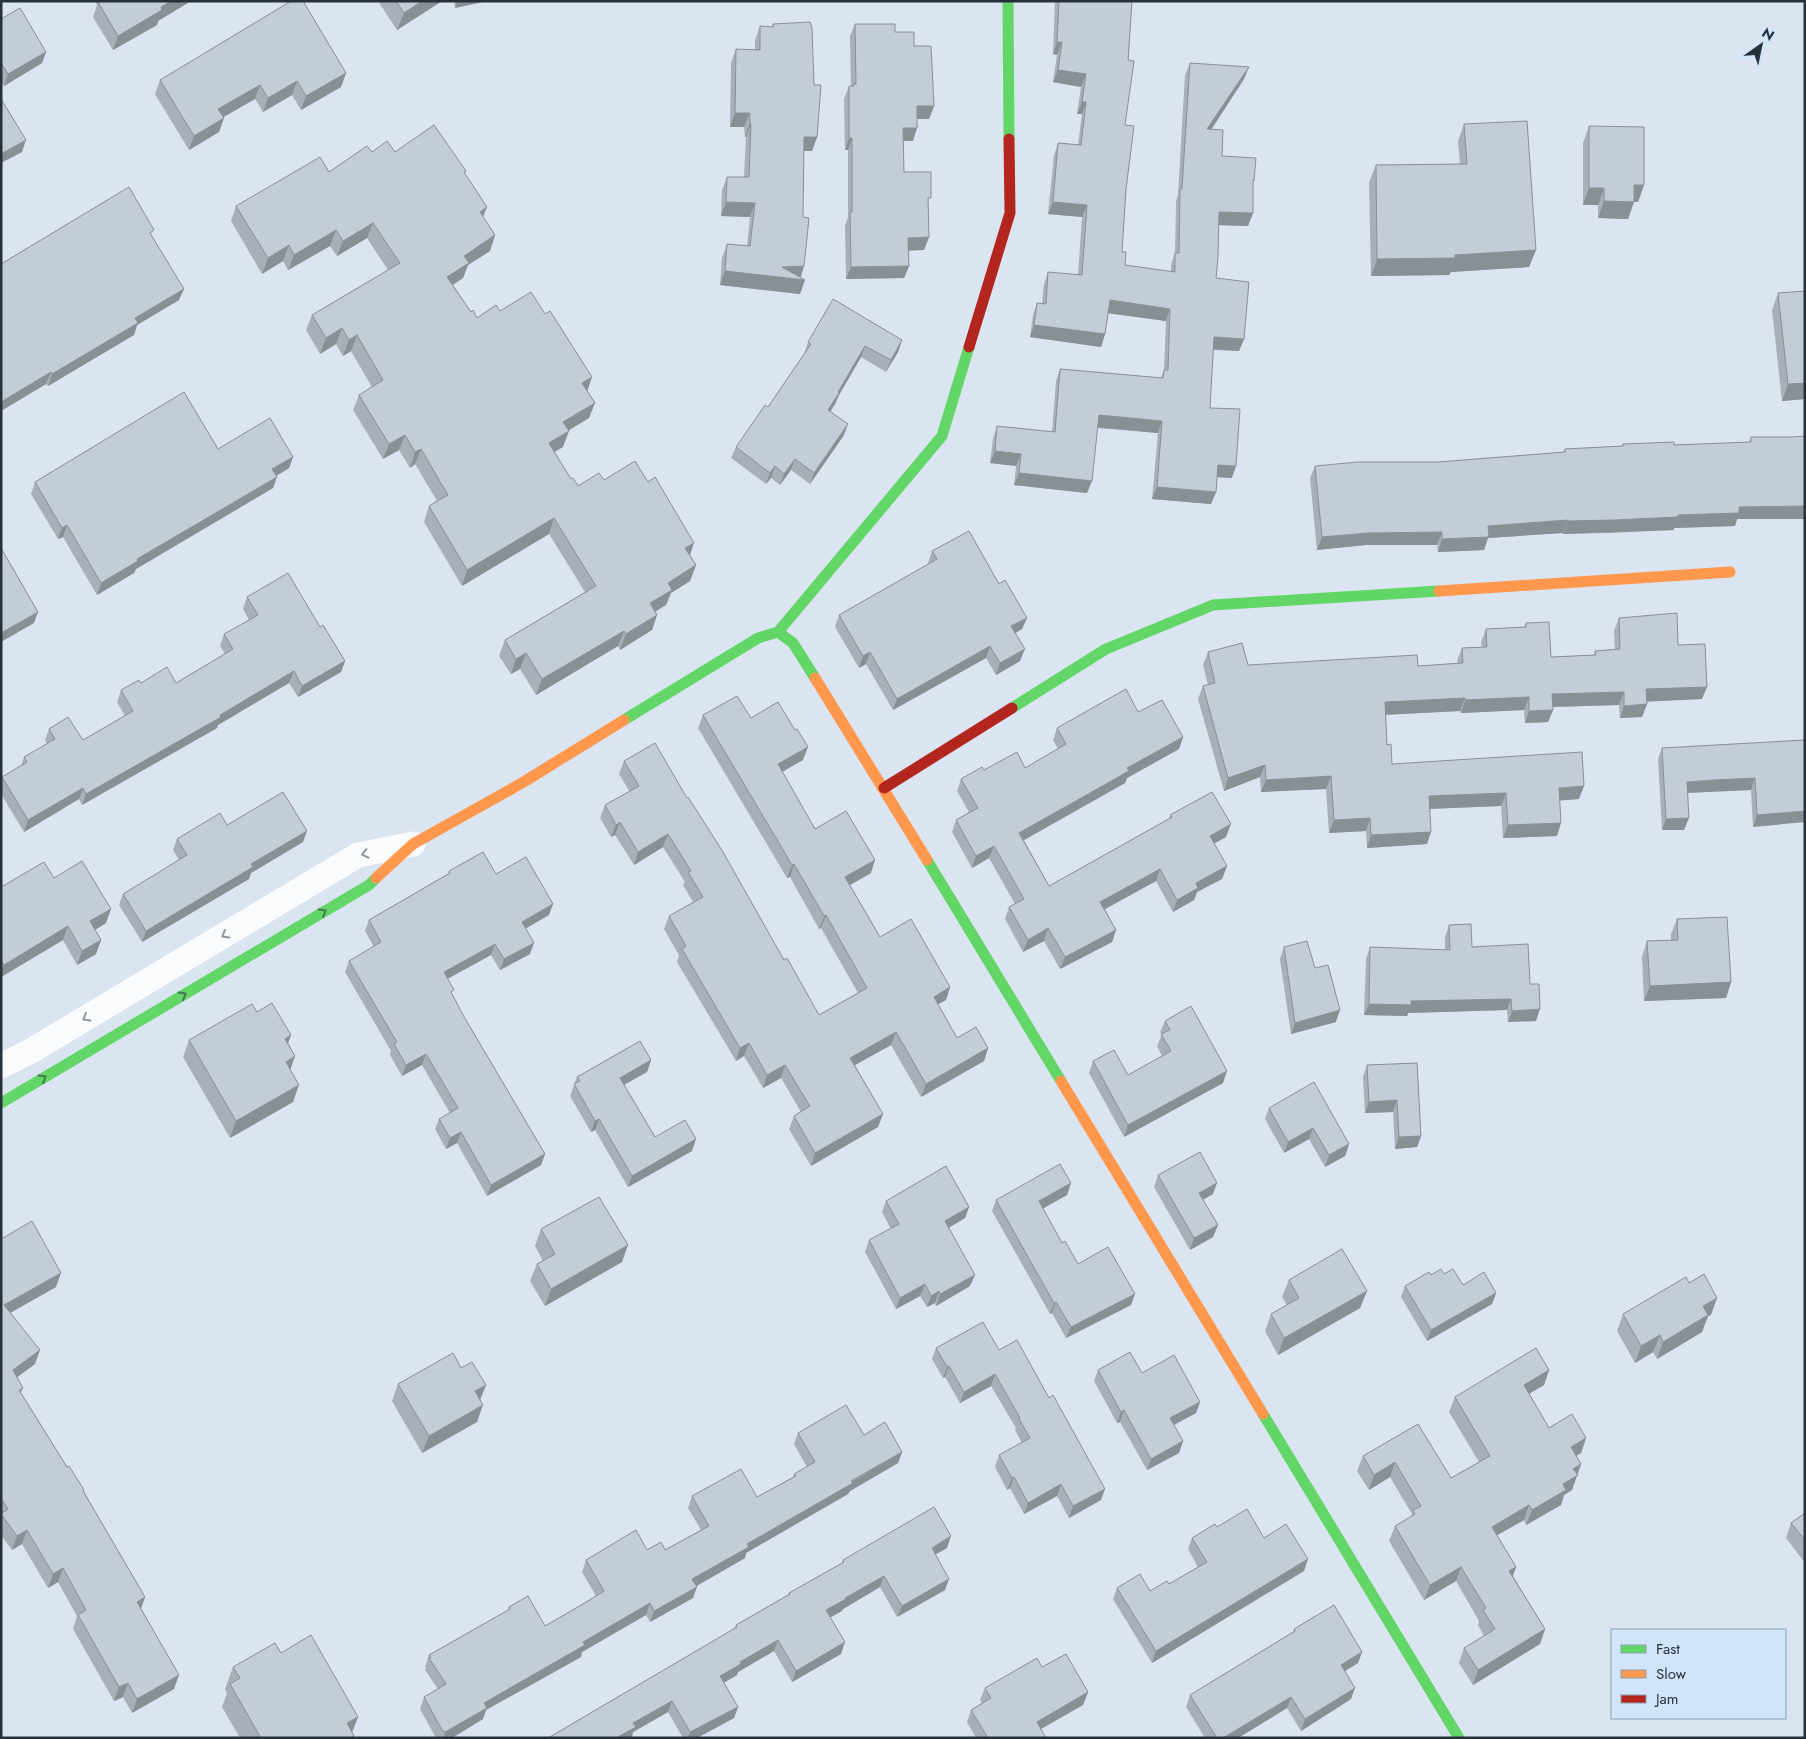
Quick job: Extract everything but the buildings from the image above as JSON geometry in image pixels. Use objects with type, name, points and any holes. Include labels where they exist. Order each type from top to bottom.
[{"type":"street","points":[[1,1103],[369,885],[413,844],[522,782],[758,638],[778,632],[942,436],[1010,213],[1008,1]]},
{"type":"street","points":[[884,788],[1106,649],[1213,605],[1730,572]]},
{"type":"street","points":[[778,632],[794,643],[884,788],[1460,1738]]},
{"type":"street","points":[[1,1066],[31,1051],[358,855],[413,844]]},
{"type":"traffic: fast","points":[[1008,1],[1009,139]]},
{"type":"traffic: fast","points":[[778,632],[942,436],[969,347]]},
{"type":"traffic: fast","points":[[1012,708],[1106,649],[1213,605],[1439,591]]},
{"type":"traffic: fast","points":[[624,720],[758,638],[778,632],[793,643],[815,678]]},
{"type":"traffic: fast","points":[[927,860],[1061,1081]]},
{"type":"traffic: fast","points":[[1,1103],[369,885],[376,878]]},
{"type":"traffic: fast","points":[[1263,1414],[1459,1738]]},
{"type":"traffic: slow","points":[[1439,591],[1730,572]]},
{"type":"traffic: slow","points":[[815,678],[927,860]]},
{"type":"traffic: slow","points":[[376,878],[413,844],[522,783],[624,720]]},
{"type":"traffic: slow","points":[[1061,1081],[1263,1414]]},
{"type":"traffic: jam","points":[[969,347],[1010,213],[1009,139]]},
{"type":"traffic: jam","points":[[884,788],[1012,708]]}]
